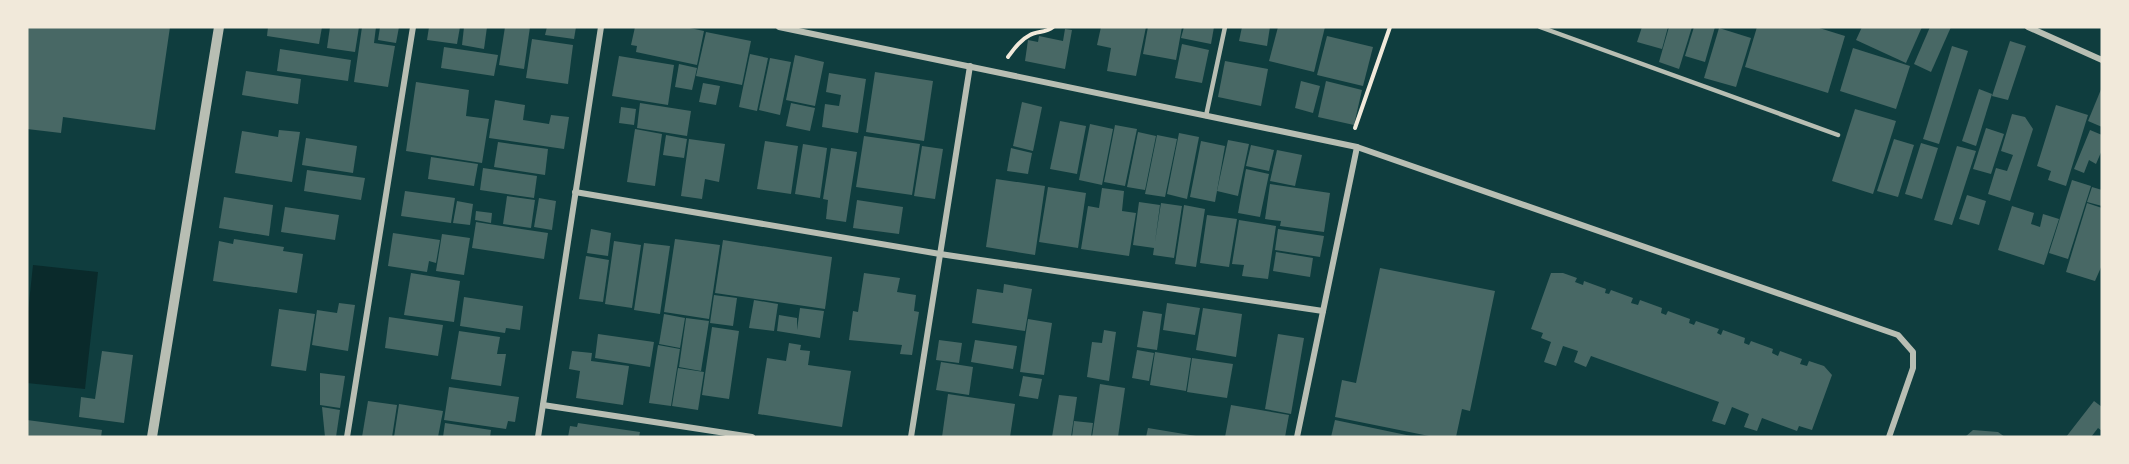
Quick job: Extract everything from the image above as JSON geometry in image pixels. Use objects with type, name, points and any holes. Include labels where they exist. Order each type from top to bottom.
[{"type":"street","points":[[152,437],[219,27]]},
{"type":"street","points":[[347,437],[413,27]]},
{"type":"street","points":[[538,437],[601,27]]},
{"type":"street","points":[[779,27],[1353,146],[1898,335],[1913,352],[1913,368],[1889,437]]},
{"type":"street","points":[[2028,27],[2102,60]]},
{"type":"street","points":[[911,437],[970,66]]},
{"type":"street","points":[[1297,437],[1353,146]]},
{"type":"street","points":[[575,192],[940,254],[1323,311]]},
{"type":"street","points":[[543,405],[752,437]]},
{"type":"lane","points":[[1206,116],[1225,27]]},
{"type":"lane","points":[[1540,27],[1838,135]]},
{"type":"path","points":[[997,71],[1018,44],[1031,34],[1050,30],[1053,27]]},
{"type":"path","points":[[1353,146],[1390,27]]},
{"type":"water","points":[[33,265],[98,272],[85,389],[27,383],[27,322]]},
{"type":"building","points":[[27,27],[170,27],[155,130],[63,117],[61,133],[27,129]]},
{"type":"building","points":[[268,27],[322,27],[319,44],[267,36]]},
{"type":"building","points":[[330,27],[359,27],[355,52],[327,48]]},
{"type":"building","points":[[362,27],[376,27],[374,43],[395,46],[388,87],[354,82]]},
{"type":"building","points":[[380,27],[399,27],[396,43],[378,40]]},
{"type":"building","points":[[429,27],[460,27],[457,44],[427,40]]},
{"type":"building","points":[[464,27],[487,27],[484,49],[462,45]]},
{"type":"building","points":[[505,27],[530,27],[524,69],[499,65]]},
{"type":"building","points":[[547,27],[576,27],[574,39],[545,35]]},
{"type":"building","points":[[635,27],[685,27],[704,31],[697,65],[636,52],[637,46],[631,45]]},
{"type":"building","points":[[1101,27],[1146,27],[1136,76],[1107,71],[1111,48],[1097,45]]},
{"type":"building","points":[[1148,27],[1182,27],[1176,60],[1143,54]]},
{"type":"building","points":[[1184,27],[1214,27],[1211,44],[1181,38]]},
{"type":"building","points":[[1242,27],[1270,27],[1267,46],[1239,41]]},
{"type":"building","points":[[1278,27],[1325,27],[1314,72],[1269,61]]},
{"type":"building","points":[[1642,27],[1668,27],[1662,49],[1637,42]]},
{"type":"building","points":[[1669,27],[1692,27],[1679,69],[1659,62]]},
{"type":"building","points":[[1694,27],[1715,27],[1705,62],[1685,56]]},
{"type":"building","points":[[1757,27],[1816,27],[1845,36],[1828,93],[1745,67]]},
{"type":"building","points":[[1862,27],[1922,27],[1906,63],[1856,40]]},
{"type":"building","points":[[1930,27],[1951,27],[1931,72],[1914,64]]},
{"type":"building","points":[[1719,28],[1751,38],[1736,87],[1704,78]]},
{"type":"building","points":[[1065,29],[1072,30],[1065,69],[1025,61],[1028,40],[1038,42],[1039,36],[1063,41]]},
{"type":"building","points":[[706,32],[751,41],[742,85],[696,76]]},
{"type":"building","points":[[1327,36],[1373,47],[1363,86],[1317,75]]},
{"type":"building","points":[[532,39],[573,45],[568,84],[526,78]]},
{"type":"building","points":[[2010,41],[2026,46],[2008,100],[1992,96]]},
{"type":"building","points":[[1182,44],[1209,50],[1202,83],[1175,78]]},
{"type":"building","points":[[1952,46],[1968,51],[1939,144],[1923,139]]},
{"type":"building","points":[[444,47],[498,55],[494,76],[441,68]]},
{"type":"building","points":[[1853,48],[1910,66],[1896,109],[1840,91]]},
{"type":"building","points":[[280,49],[351,60],[348,81],[277,71]]},
{"type":"building","points":[[750,54],[768,58],[757,111],[739,107]]},
{"type":"building","points":[[795,55],[824,62],[815,106],[786,100]]},
{"type":"building","points":[[619,56],[674,65],[668,105],[612,96]]},
{"type":"building","points":[[770,58],[791,62],[780,115],[759,110]]},
{"type":"building","points":[[1225,61],[1268,69],[1261,106],[1218,97]]},
{"type":"building","points":[[679,64],[697,68],[692,90],[675,87]]},
{"type":"building","points":[[246,71],[301,79],[298,104],[242,95]]},
{"type":"building","points":[[875,72],[933,81],[924,141],[866,132]]},
{"type":"building","points":[[829,73],[866,79],[858,133],[822,127],[825,104],[839,106],[841,95],[826,92]]},
{"type":"building","points":[[1301,81],[1320,86],[1313,113],[1295,108]]},
{"type":"building","points":[[1326,81],[1362,90],[1354,125],[1318,117]]},
{"type":"building","points":[[416,82],[469,90],[466,116],[489,119],[482,163],[406,151]]},
{"type":"building","points":[[703,83],[720,86],[716,105],[699,102]]},
{"type":"building","points":[[2102,87],[2102,127],[2088,121]]},
{"type":"building","points":[[1979,89],[1992,94],[1976,146],[1962,141]]},
{"type":"building","points":[[495,100],[525,105],[523,120],[549,124],[551,115],[569,117],[564,149],[489,138]]},
{"type":"building","points":[[1022,102],[1042,107],[1033,151],[1013,146]]},
{"type":"building","points":[[640,103],[691,111],[687,136],[637,128]]},
{"type":"building","points":[[791,103],[815,108],[810,131],[786,126]]},
{"type":"building","points":[[2056,105],[2088,115],[2066,186],[2048,180],[2051,171],[2037,166]]},
{"type":"building","points":[[621,107],[636,109],[634,125],[619,123]]},
{"type":"building","points":[[1855,109],[1896,121],[1873,194],[1832,181]]},
{"type":"building","points":[[2012,114],[2025,117],[2033,129],[2010,201],[1988,194],[1996,168],[2007,171],[2013,155],[2001,151]]},
{"type":"building","points":[[1060,121],[1086,126],[1077,174],[1050,169]]},
{"type":"building","points":[[1090,124],[1113,129],[1102,185],[1079,180]]},
{"type":"building","points":[[1115,125],[1137,129],[1125,186],[1104,182]]},
{"type":"building","points":[[1986,128],[2004,134],[1991,174],[1973,169]]},
{"type":"building","points":[[635,129],[662,134],[655,186],[627,182]]},
{"type":"building","points":[[279,130],[300,132],[292,182],[235,173],[242,131],[278,137]]},
{"type":"building","points":[[2090,130],[2102,135],[2102,150],[2096,164],[2089,160],[2084,173],[2074,169]]},
{"type":"building","points":[[1138,132],[1156,136],[1145,190],[1127,187]]},
{"type":"building","points":[[1179,133],[1199,137],[1187,199],[1167,194]]},
{"type":"building","points":[[666,135],[687,139],[684,158],[663,155]]},
{"type":"building","points":[[1157,135],[1177,139],[1165,197],[1145,194]]},
{"type":"building","points":[[864,136],[920,144],[912,195],[856,187]]},
{"type":"building","points":[[306,138],[357,146],[353,173],[302,165]]},
{"type":"building","points":[[689,139],[725,144],[719,182],[705,179],[702,199],[681,196]]},
{"type":"building","points":[[1894,139],[1914,145],[1898,197],[1877,191]]},
{"type":"building","points":[[1228,140],[1249,144],[1238,196],[1217,191]]},
{"type":"building","points":[[765,141],[798,146],[791,194],[757,189]]},
{"type":"building","points":[[1201,141],[1225,146],[1215,202],[1190,197]]},
{"type":"building","points":[[498,142],[548,149],[545,175],[494,167]]},
{"type":"building","points":[[1921,143],[1938,148],[1922,199],[1905,194]]},
{"type":"building","points":[[803,144],[827,148],[820,198],[795,194]]},
{"type":"building","points":[[1251,145],[1274,150],[1269,171],[1246,166]]},
{"type":"building","points":[[922,146],[943,149],[935,199],[914,196]]},
{"type":"building","points":[[1957,146],[1976,151],[1952,225],[1934,220]]},
{"type":"building","points":[[831,148],[857,152],[846,222],[826,219],[828,200],[823,199]]},
{"type":"building","points":[[1011,148],[1032,153],[1028,174],[1007,171]]},
{"type":"building","points":[[1277,150],[1302,155],[1295,186],[1270,181]]},
{"type":"building","points":[[431,157],[478,164],[474,186],[428,179]]},
{"type":"building","points":[[483,168],[537,176],[534,198],[480,190]]},
{"type":"building","points":[[1246,169],[1269,174],[1260,217],[1238,213]]},
{"type":"building","points":[[307,170],[365,178],[361,200],[304,191]]},
{"type":"building","points":[[996,179],[1045,186],[1035,255],[986,247]]},
{"type":"building","points":[[2072,180],[2091,186],[2068,259],[2049,253]]},
{"type":"building","points":[[1270,184],[1330,193],[1324,232],[1280,226],[1281,221],[1265,219]]},
{"type":"building","points":[[1048,187],[1086,193],[1078,248],[1039,242]]},
{"type":"building","points":[[2092,187],[2102,190],[2102,206],[2087,202]]},
{"type":"building","points":[[1102,188],[1124,191],[1122,211],[1136,213],[1129,256],[1081,249],[1088,206],[1099,208]]},
{"type":"building","points":[[405,191],[455,198],[451,223],[401,216]]},
{"type":"building","points":[[1967,195],[1986,201],[1979,225],[1959,219]]},
{"type":"building","points":[[507,196],[535,200],[531,228],[503,224]]},
{"type":"building","points":[[224,197],[273,205],[269,236],[219,228]]},
{"type":"building","points":[[539,198],[556,201],[552,230],[534,227]]},
{"type":"building","points":[[857,200],[903,207],[899,234],[853,228]]},
{"type":"building","points":[[457,201],[473,204],[470,225],[453,223]]},
{"type":"building","points":[[1139,202],[1160,205],[1155,242],[1161,203],[1182,206],[1174,258],[1153,255],[1154,248],[1133,245]]},
{"type":"building","points":[[2087,203],[2102,208],[2102,265],[2095,281],[2066,272]]},
{"type":"building","points":[[1184,205],[1205,209],[1196,267],[1175,264]]},
{"type":"building","points":[[2012,206],[2034,213],[2031,224],[2040,227],[2043,214],[2059,219],[2044,265],[1998,250]]},
{"type":"building","points":[[285,207],[339,215],[335,240],[281,232]]},
{"type":"building","points":[[476,211],[492,213],[491,223],[475,220]]},
{"type":"building","points":[[1207,215],[1237,219],[1229,267],[1200,263]]},
{"type":"building","points":[[1239,220],[1276,226],[1268,279],[1242,276],[1244,265],[1232,264]]},
{"type":"building","points":[[476,222],[548,233],[544,259],[472,248]]},
{"type":"building","points":[[591,229],[611,233],[608,256],[587,253]]},
{"type":"building","points":[[1278,229],[1324,236],[1320,257],[1275,250]]},
{"type":"building","points":[[393,233],[440,240],[436,263],[429,261],[427,272],[388,266]]},
{"type":"building","points":[[442,234],[470,238],[464,275],[436,271]]},
{"type":"building","points":[[234,239],[284,247],[283,251],[303,254],[297,293],[213,281],[219,241],[233,244]]},
{"type":"building","points":[[675,239],[720,245],[709,319],[664,312]]},
{"type":"building","points":[[723,240],[832,257],[825,309],[715,293]]},
{"type":"building","points":[[614,241],[641,245],[632,308],[605,304]]},
{"type":"building","points":[[644,243],[670,246],[660,314],[634,310]]},
{"type":"building","points":[[1276,252],[1313,258],[1310,277],[1273,271]]},
{"type":"building","points":[[586,256],[609,260],[603,302],[579,299]]},
{"type":"building","points":[[1380,268],[1495,291],[1470,411],[1462,409],[1456,437],[1434,437],[1335,417],[1342,380],[1356,383]]},
{"type":"building","points":[[411,273],[460,281],[454,322],[404,315]]},
{"type":"building","points":[[864,273],[900,278],[897,292],[916,295],[914,311],[919,312],[912,355],[900,354],[902,345],[849,340],[853,311],[858,312]]},
{"type":"building","points":[[1551,273],[1563,273],[1577,278],[1575,282],[1583,285],[1584,281],[1606,289],[1605,293],[1609,294],[1611,290],[1633,298],[1631,303],[1638,305],[1640,300],[1662,308],[1661,313],[1666,315],[1668,311],[1690,319],[1689,323],[1694,325],[1696,321],[1719,329],[1717,333],[1721,335],[1723,330],[1745,338],[1744,343],[1749,345],[1751,341],[1773,349],[1772,353],[1778,356],[1780,351],[1802,359],[1800,364],[1807,366],[1809,361],[1824,366],[1832,375],[1812,430],[1799,426],[1797,431],[1762,418],[1757,431],[1744,427],[1749,414],[1732,407],[1725,425],[1712,421],[1719,402],[1591,356],[1586,367],[1574,362],[1578,351],[1563,346],[1556,366],[1544,362],[1551,342],[1541,338],[1543,333],[1531,329]]},
{"type":"building","points":[[1004,284],[1032,289],[1025,331],[972,323],[977,289],[1003,293]]},
{"type":"building","points":[[714,295],[737,298],[733,326],[710,323]]},
{"type":"building","points":[[464,297],[523,306],[520,330],[506,328],[505,333],[460,326]]},
{"type":"building","points":[[754,300],[778,304],[774,331],[749,328]]},
{"type":"building","points":[[339,303],[355,305],[348,351],[312,345],[317,310],[337,313]]},
{"type":"building","points":[[1167,303],[1200,308],[1195,335],[1163,330]]},
{"type":"building","points":[[800,308],[824,311],[820,338],[777,331],[779,315],[797,318],[797,330]]},
{"type":"building","points":[[1203,308],[1242,314],[1236,357],[1196,350]]},
{"type":"building","points":[[279,309],[315,314],[306,371],[271,366]]},
{"type":"building","points":[[1143,311],[1162,314],[1157,350],[1137,347]]},
{"type":"building","points":[[664,314],[685,318],[680,348],[659,344]]},
{"type":"building","points":[[389,317],[443,325],[438,356],[385,348]]},
{"type":"building","points":[[686,318],[709,321],[701,371],[679,367]]},
{"type":"building","points":[[1028,319],[1052,323],[1044,375],[1020,372]]},
{"type":"building","points":[[712,327],[739,331],[729,399],[702,395]]},
{"type":"building","points":[[1104,330],[1116,332],[1109,381],[1087,377],[1092,342],[1102,343]]},
{"type":"building","points":[[459,331],[500,337],[497,354],[506,354],[501,386],[451,379]]},
{"type":"building","points":[[598,334],[654,342],[650,367],[595,358]]},
{"type":"building","points":[[1278,334],[1304,338],[1291,414],[1265,409]]},
{"type":"building","points":[[939,340],[962,343],[959,363],[936,360]]},
{"type":"building","points":[[975,340],[1017,346],[1013,369],[971,362]]},
{"type":"building","points":[[789,343],[801,345],[800,350],[810,351],[808,365],[851,371],[842,427],[758,414],[767,358],[786,361]]},
{"type":"building","points":[[658,345],[680,349],[671,406],[649,403]]},
{"type":"building","points":[[1137,350],[1154,353],[1149,381],[1132,378]]},
{"type":"building","points":[[102,351],[133,355],[124,423],[79,417],[81,397],[95,399]]},
{"type":"building","points":[[572,351],[592,353],[591,361],[629,366],[623,405],[576,398],[580,371],[569,369]]},
{"type":"building","points":[[1155,352],[1191,358],[1186,391],[1150,385]]},
{"type":"building","points":[[1192,358],[1233,364],[1227,398],[1187,392]]},
{"type":"building","points":[[941,362],[973,367],[969,395],[936,390]]},
{"type":"building","points":[[678,368],[704,372],[698,410],[672,406]]},
{"type":"building","points":[[320,373],[345,376],[340,408],[320,405]]},
{"type":"building","points":[[1023,376],[1042,379],[1038,399],[1019,396]]},
{"type":"building","points":[[1100,384],[1125,388],[1118,437],[1092,437]]},
{"type":"building","points":[[449,387],[519,397],[515,422],[508,421],[506,429],[444,420]]},
{"type":"building","points":[[948,394],[1015,404],[1010,437],[942,437]]},
{"type":"building","points":[[1059,395],[1077,397],[1071,437],[1052,437]]},
{"type":"building","points":[[368,401],[397,405],[392,437],[362,437]]},
{"type":"building","points":[[2094,401],[2102,407],[2102,431],[2098,428],[2091,437],[2066,437]]},
{"type":"building","points":[[399,404],[443,411],[438,437],[394,437]]},
{"type":"building","points":[[1231,405],[1289,415],[1285,437],[1225,437]]},
{"type":"building","points":[[322,407],[340,410],[336,437],[325,437]]},
{"type":"building","points":[[27,420],[102,430],[101,437],[27,437]]},
{"type":"building","points":[[1335,420],[1411,436],[1411,437],[1331,437]]},
{"type":"building","points":[[1074,421],[1093,423],[1091,437],[1072,437]]},
{"type":"building","points":[[445,423],[491,430],[490,437],[443,437]]},
{"type":"building","points":[[578,423],[640,432],[639,437],[568,437],[570,426],[577,427]]},
{"type":"building","points":[[1148,428],[1196,436],[1196,437],[1146,437]]},
{"type":"building","points":[[1973,430],[1998,432],[2005,437],[1965,437]]}]
